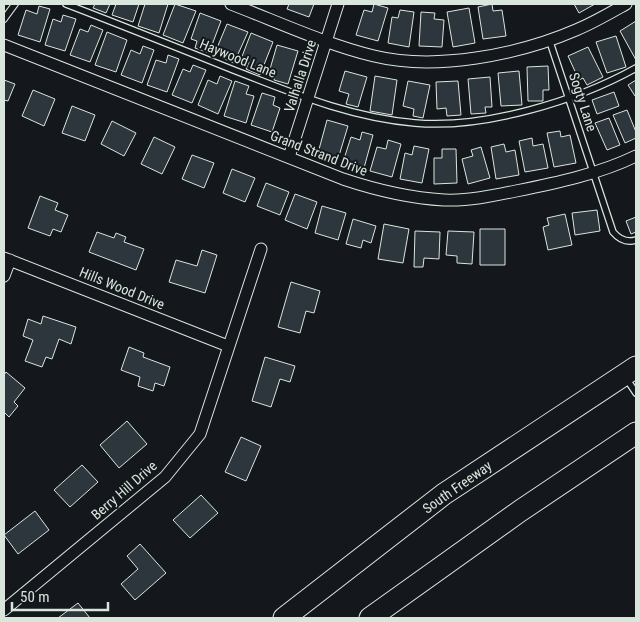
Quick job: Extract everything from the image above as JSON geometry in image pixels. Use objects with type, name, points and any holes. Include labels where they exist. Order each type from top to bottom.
[{"type":"highway","name":"South Freeway","points":[[284,618],[444,494],[630,371]]},
{"type":"highway","points":[[370,618],[520,511],[636,433]]},
{"type":"street","points":[[231,4],[326,42],[374,56],[395,60],[440,62],[518,50],[574,31],[626,4]]},
{"type":"street","name":"Valhalla Drive","points":[[289,157],[338,4]]},
{"type":"street","name":"Grand Strand Drive","points":[[4,44],[289,157],[368,187],[393,194],[445,200],[495,196],[551,184],[594,172],[636,156]]},
{"type":"street","name":"Berry Hill Drive","points":[[4,610],[164,477],[200,434],[261,250]]},
{"type":"street","points":[[4,276],[7,259]]},
{"type":"street","name":"Hills Wood Drive","points":[[7,259],[228,346]]},
{"type":"lane","points":[[4,19],[14,4]]},
{"type":"lane","name":"Haywood Lane","points":[[66,4],[308,99],[360,115],[416,123],[470,122],[530,110],[569,98],[636,68]]},
{"type":"lane","name":"Sogty Lane","points":[[550,39],[613,232],[625,240],[632,242],[636,240]]},
{"type":"lane","points":[[630,371],[636,393]]},
{"type":"building","points":[[95,4],[110,4],[106,13],[93,8]]},
{"type":"building","points":[[116,4],[139,4],[133,22],[112,15]]},
{"type":"building","points":[[145,4],[168,4],[159,33],[138,26]]},
{"type":"building","points":[[175,4],[196,11],[183,43],[163,35]]},
{"type":"building","points":[[289,4],[314,4],[309,17],[287,9]]},
{"type":"building","points":[[374,4],[388,8],[378,41],[356,35],[364,10],[372,12]]},
{"type":"building","points":[[492,4],[493,11],[502,10],[506,36],[483,39],[478,7]]},
{"type":"building","points":[[574,4],[595,4],[579,13]]},
{"type":"building","points":[[39,6],[50,9],[40,42],[18,35],[26,10],[37,14]]},
{"type":"building","points":[[469,8],[475,43],[453,47],[447,12]]},
{"type":"building","points":[[400,10],[414,12],[409,47],[388,43],[392,17],[398,18]]},
{"type":"building","points":[[421,12],[435,13],[434,19],[444,20],[442,47],[419,46]]},
{"type":"building","points":[[200,13],[221,21],[209,53],[195,48],[197,41],[191,39]]},
{"type":"building","points":[[63,15],[76,19],[65,51],[45,45],[53,19],[61,22]]},
{"type":"building","points":[[636,21],[636,60],[620,31]]},
{"type":"building","points":[[227,24],[248,32],[234,63],[222,58],[225,51],[217,48]]},
{"type":"building","points":[[91,25],[103,30],[90,62],[70,55],[80,29],[88,32]]},
{"type":"building","points":[[107,32],[127,40],[116,72],[95,65]]},
{"type":"building","points":[[251,33],[273,42],[260,75],[246,69],[249,62],[241,59]]},
{"type":"building","points":[[616,36],[626,67],[607,73],[596,42]]},
{"type":"building","points":[[277,45],[298,51],[288,84],[274,80],[276,71],[270,69]]},
{"type":"building","points":[[143,46],[154,50],[142,83],[121,75],[131,50],[140,54]]},
{"type":"building","points":[[588,47],[603,77],[587,85],[583,78],[579,80],[568,56]]},
{"type":"building","points":[[168,55],[179,59],[167,92],[147,85],[156,60],[166,63]]},
{"type":"building","points":[[193,65],[206,70],[192,103],[172,95],[183,69],[190,72]]},
{"type":"building","points":[[548,66],[549,90],[543,90],[543,101],[528,101],[527,67]]},
{"type":"building","points":[[345,71],[367,77],[358,107],[346,104],[349,94],[339,91]]},
{"type":"building","points":[[519,71],[522,105],[501,106],[498,73]]},
{"type":"building","points":[[220,76],[232,81],[218,114],[198,105],[208,80],[217,84]]},
{"type":"building","points":[[375,76],[397,80],[392,115],[370,111]]},
{"type":"building","points":[[490,77],[492,107],[485,107],[486,113],[471,114],[468,79]]},
{"type":"building","points":[[4,80],[15,84],[8,101],[4,100]]},
{"type":"building","points":[[636,80],[636,95],[635,96],[628,85]]},
{"type":"building","points":[[235,81],[249,86],[246,94],[254,96],[246,123],[224,116]]},
{"type":"building","points":[[408,81],[430,85],[423,118],[413,116],[414,109],[403,106]]},
{"type":"building","points":[[458,81],[461,115],[447,116],[446,108],[437,109],[436,82]]},
{"type":"building","points":[[33,90],[55,99],[44,126],[22,116]]},
{"type":"building","points":[[614,92],[619,106],[597,114],[592,100]]},
{"type":"building","points":[[262,93],[275,97],[273,105],[280,108],[272,132],[251,125]]},
{"type":"building","points":[[72,106],[95,115],[85,141],[62,133]]},
{"type":"building","points":[[627,110],[636,132],[636,138],[625,143],[613,115]]},
{"type":"building","points":[[609,118],[620,145],[607,150],[595,123]]},
{"type":"building","points":[[327,120],[348,126],[338,159],[318,153]]},
{"type":"building","points":[[112,121],[136,133],[124,156],[101,144]]},
{"type":"building","points":[[560,131],[561,137],[570,135],[576,163],[554,167],[547,133]]},
{"type":"building","points":[[362,132],[373,135],[364,168],[343,162],[351,137],[360,140]]},
{"type":"building","points":[[154,137],[175,147],[162,174],[141,164]]},
{"type":"building","points":[[532,138],[533,146],[543,144],[548,168],[525,172],[519,141]]},
{"type":"building","points":[[388,140],[401,144],[392,177],[370,171],[377,147],[386,149]]},
{"type":"building","points":[[504,144],[506,152],[515,150],[519,175],[496,179],[491,147]]},
{"type":"building","points":[[414,146],[429,149],[422,183],[400,179],[405,153],[412,155]]},
{"type":"building","points":[[481,147],[490,178],[468,184],[462,159],[473,156],[471,150]]},
{"type":"building","points":[[442,149],[456,149],[457,183],[434,184],[434,158],[442,158]]},
{"type":"building","points":[[192,155],[214,163],[204,188],[182,179]]},
{"type":"building","points":[[232,169],[255,178],[245,202],[223,193]]},
{"type":"building","points":[[266,183],[289,192],[280,215],[257,206]]},
{"type":"building","points":[[295,194],[317,202],[307,229],[285,220]]},
{"type":"building","points":[[40,196],[58,203],[55,210],[68,215],[61,232],[53,229],[50,236],[28,228]]},
{"type":"building","points":[[322,206],[346,213],[338,240],[315,233]]},
{"type":"building","points":[[597,210],[600,231],[575,235],[572,213]]},
{"type":"building","points":[[565,214],[572,245],[548,250],[543,227],[549,225],[547,218]]},
{"type":"building","points":[[636,217],[636,232],[631,234],[626,221]]},
{"type":"building","points":[[353,219],[376,226],[371,243],[363,240],[361,248],[346,244]]},
{"type":"building","points":[[384,224],[409,229],[403,263],[378,259]]},
{"type":"building","points":[[480,229],[505,229],[505,265],[480,265]]},
{"type":"building","points":[[415,231],[440,232],[439,259],[424,258],[423,267],[414,267]]},
{"type":"building","points":[[448,231],[474,232],[472,264],[457,263],[457,256],[446,255]]},
{"type":"building","points":[[97,232],[114,238],[116,233],[126,237],[124,242],[144,249],[136,270],[89,252]]},
{"type":"building","points":[[202,250],[217,255],[205,293],[169,282],[176,260],[197,266]]},
{"type":"building","points":[[291,282],[320,291],[314,313],[306,311],[300,333],[278,327]]},
{"type":"building","points":[[43,316],[76,327],[71,344],[59,339],[52,359],[46,357],[42,367],[25,361],[33,340],[23,336],[28,319],[41,324]]},
{"type":"building","points":[[129,347],[144,353],[143,357],[170,367],[164,386],[155,383],[153,391],[138,386],[140,377],[121,370]]},
{"type":"building","points":[[265,357],[295,366],[290,382],[280,379],[271,407],[252,401]]},
{"type":"building","points":[[6,372],[25,388],[14,402],[18,406],[9,417],[4,412],[4,375]]},
{"type":"building","points":[[127,421],[147,444],[119,468],[100,445]]},
{"type":"building","points":[[241,437],[261,446],[246,481],[225,472]]},
{"type":"building","points":[[82,465],[98,482],[70,507],[54,490]]},
{"type":"building","points":[[201,495],[218,513],[190,538],[173,520]]},
{"type":"building","points":[[35,511],[49,530],[18,554],[4,535]]},
{"type":"building","points":[[140,544],[166,573],[135,600],[121,584],[138,569],[127,556]]},
{"type":"building","points":[[78,603],[90,618],[58,618]]}]
